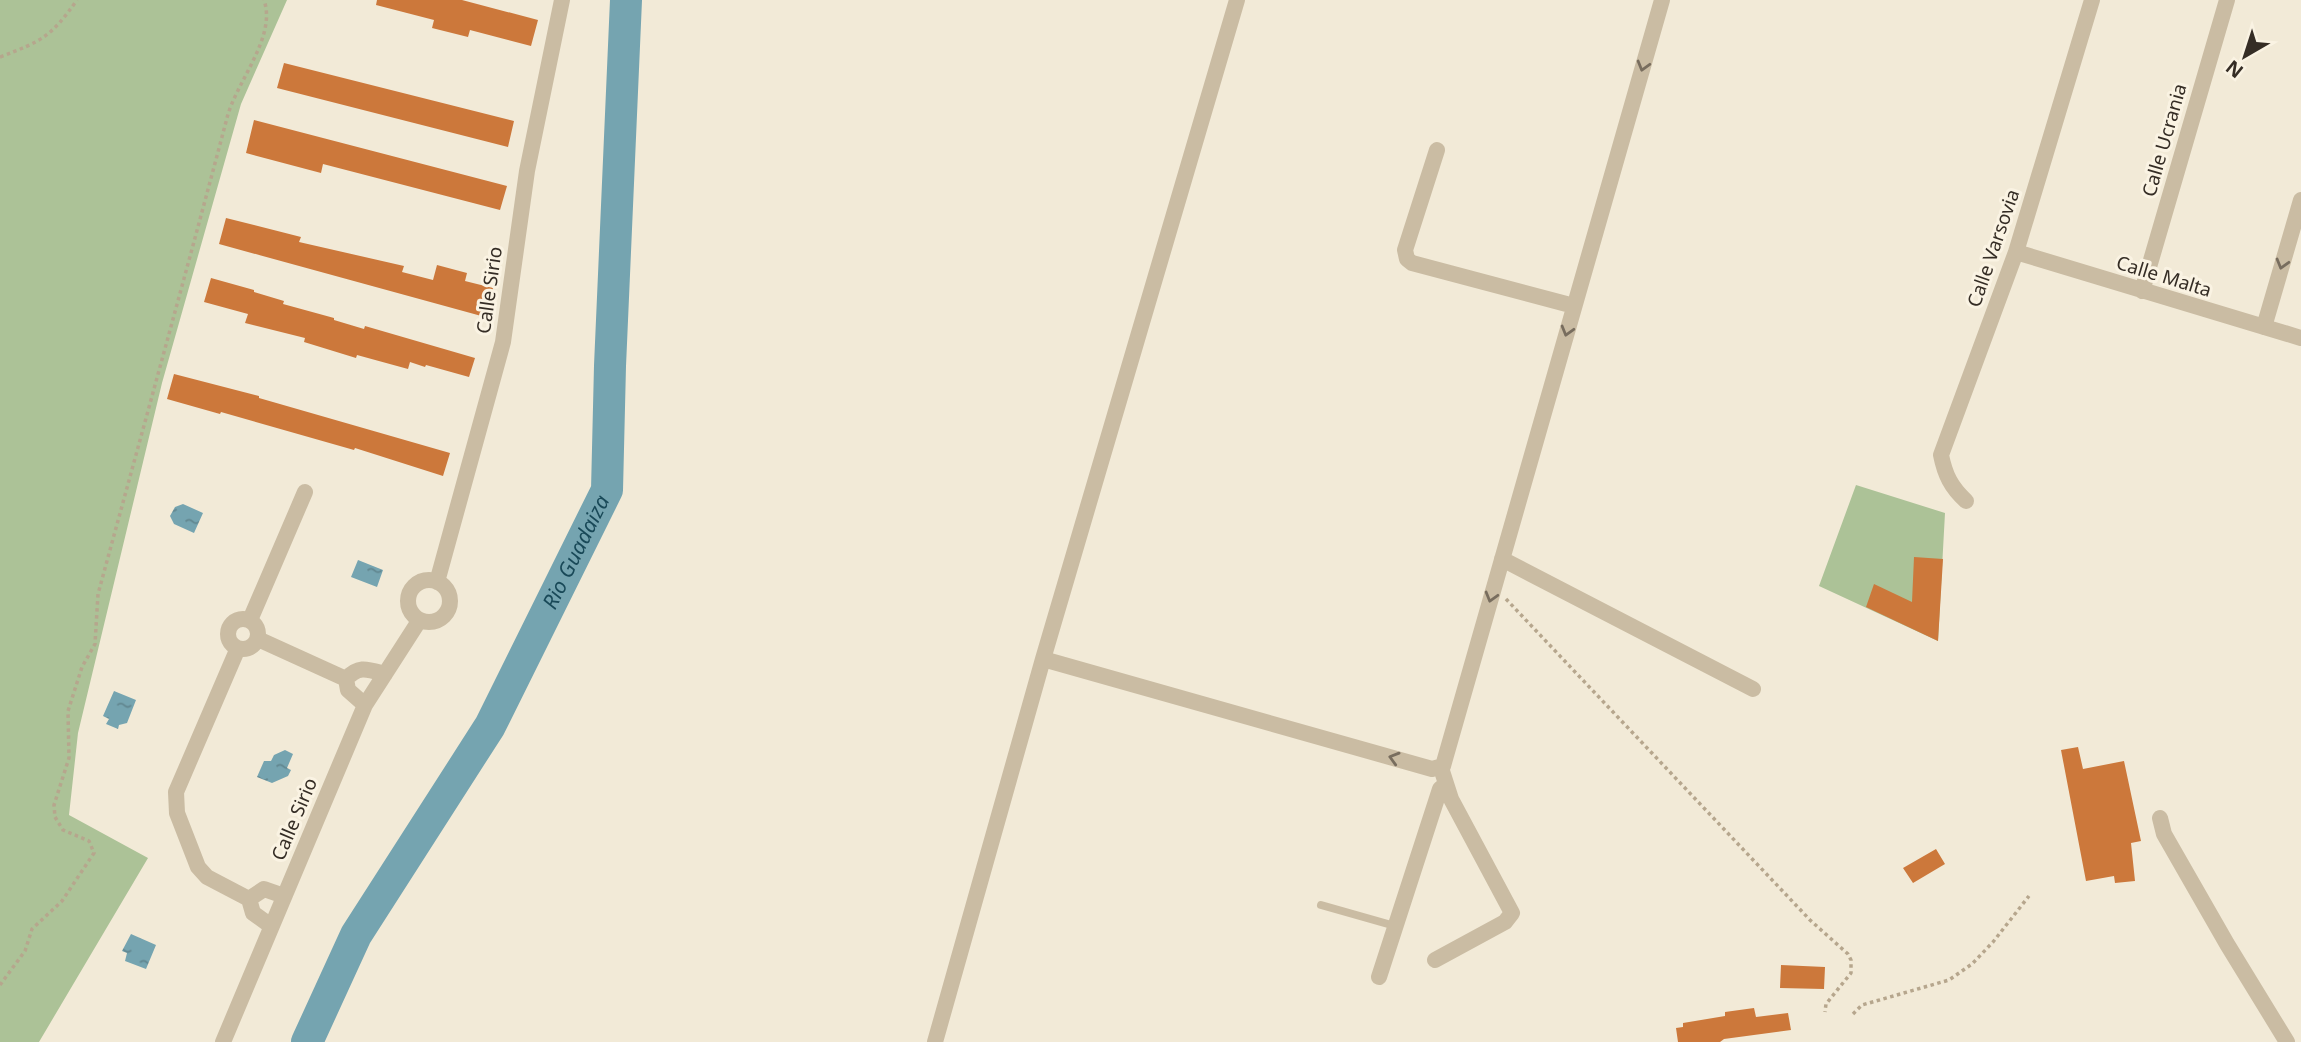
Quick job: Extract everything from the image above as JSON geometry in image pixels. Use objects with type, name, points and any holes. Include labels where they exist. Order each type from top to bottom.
[{"type":"street","name":"Calle Sirio","points":[[437,582],[503,342],[527,170],[562,0]]},
{"type":"street","points":[[935,1042],[1043,659],[1237,0]]},
{"type":"street","points":[[1379,978],[1440,789],[1444,764],[1493,589],[1662,0]]},
{"type":"street","name":"Calle Varsovia","points":[[1966,501],[1952,489],[1944,473],[1941,455],[2016,252],[2092,0]]},
{"type":"street","name":"Calle Ucrania","points":[[2142,292],[2227,0]]},
{"type":"street","points":[[1437,150],[1405,250],[1406,259],[1574,306]]},
{"type":"street","points":[[2264,327],[2301,200]]},
{"type":"street","name":"Calle Malta","points":[[2016,252],[2301,338]]},
{"type":"street","points":[[250,620],[305,492]]},
{"type":"street","points":[[1502,559],[1754,690]]},
{"type":"street","points":[[426,580],[437,582],[446,589],[450,599],[448,611],[441,619],[430,623],[419,621],[411,613],[407,603],[409,592],[416,584],[426,580]]},
{"type":"street","points":[[242,618],[250,620],[258,631],[257,639],[250,647],[238,648],[231,643],[229,628],[234,621],[242,618]]},
{"type":"street","name":"Calle Sirio","points":[[223,1042],[365,705],[419,621]]},
{"type":"street","points":[[257,639],[346,679]]},
{"type":"street","points":[[238,648],[176,792],[177,813],[198,867],[207,877],[249,899],[253,913],[271,926]]},
{"type":"street","points":[[1043,659],[1432,769],[1443,776],[1451,799],[1512,913],[1505,922],[1435,960]]},
{"type":"street","points":[[346,679],[362,668],[384,674]]},
{"type":"street","points":[[346,679],[348,690],[365,705]]},
{"type":"street","points":[[2161,818],[2164,834],[2287,1042]]},
{"type":"street","points":[[249,899],[264,889],[284,896]]},
{"type":"lane","points":[[1321,905],[1396,926]]},
{"type":"path","points":[[0,57],[35,44],[58,27],[77,0]]},
{"type":"path","points":[[0,985],[25,951],[32,929],[62,901],[94,853],[89,841],[63,830],[55,817],[54,805],[69,758],[68,711],[82,667],[95,644],[98,594],[229,109],[266,31],[267,8],[264,0]]},
{"type":"path","points":[[1493,589],[1501,593],[1810,920],[1848,954],[1851,973],[1826,1004],[1825,1012]]},
{"type":"path","points":[[1853,1014],[1862,1005],[1949,980],[1972,964],[2029,897]]},
{"type":"green space","points":[[0,0],[287,0],[241,104],[162,383],[78,733],[69,815],[148,858],[39,1042],[0,1042]]},
{"type":"green space","points":[[1856,485],[1945,513],[1938,641],[1819,586]]},
{"type":"water","points":[[183,504],[203,513],[194,533],[174,524],[170,516],[175,507]]},
{"type":"water","points":[[358,560],[383,570],[377,587],[351,577]]},
{"type":"water","points":[[114,691],[136,700],[127,723],[119,725],[118,729],[106,724],[109,719],[103,716]]},
{"type":"water","points":[[285,750],[293,754],[287,768],[291,770],[288,776],[272,783],[257,777],[264,761],[271,761],[274,755]]},
{"type":"water","points":[[131,934],[156,945],[146,969],[125,961],[127,953],[122,951]]},
{"type":"building","points":[[377,0],[462,0],[538,20],[531,46],[470,30],[468,37],[432,28],[434,20],[376,5]]},
{"type":"building","points":[[284,63],[514,121],[508,147],[277,88]]},
{"type":"building","points":[[254,120],[507,186],[500,210],[323,164],[321,173],[246,153]]},
{"type":"building","points":[[226,218],[301,237],[299,242],[404,266],[402,272],[433,280],[437,265],[467,273],[465,281],[493,288],[485,317],[219,244]]},
{"type":"building","points":[[211,278],[254,290],[284,301],[283,304],[334,320],[364,329],[365,326],[475,358],[469,377],[410,362],[408,369],[357,355],[356,358],[304,342],[305,338],[245,323],[248,314],[204,302]]},
{"type":"building","points":[[174,374],[259,396],[450,453],[443,476],[355,448],[354,450],[167,399]]},
{"type":"building","points":[[1914,557],[1943,559],[1938,641],[1866,607],[1874,584],[1912,602]]},
{"type":"building","points":[[2078,747],[2083,769],[2124,761],[2141,841],[2131,843],[2135,881],[2115,883],[2114,876],[2086,881],[2061,750]]},
{"type":"building","points":[[1936,849],[1945,864],[1913,883],[1903,868]]},
{"type":"building","points":[[1781,965],[1825,967],[1824,989],[1780,988]]},
{"type":"building","points":[[1754,1008],[1756,1017],[1788,1013],[1791,1030],[1724,1039],[1720,1042],[1678,1042],[1676,1028],[1683,1027],[1683,1023]]},
{"type":"waterway","name":"Rio Guadaiza","points":[[307,1042],[356,935],[490,726],[607,490],[626,0]]}]
